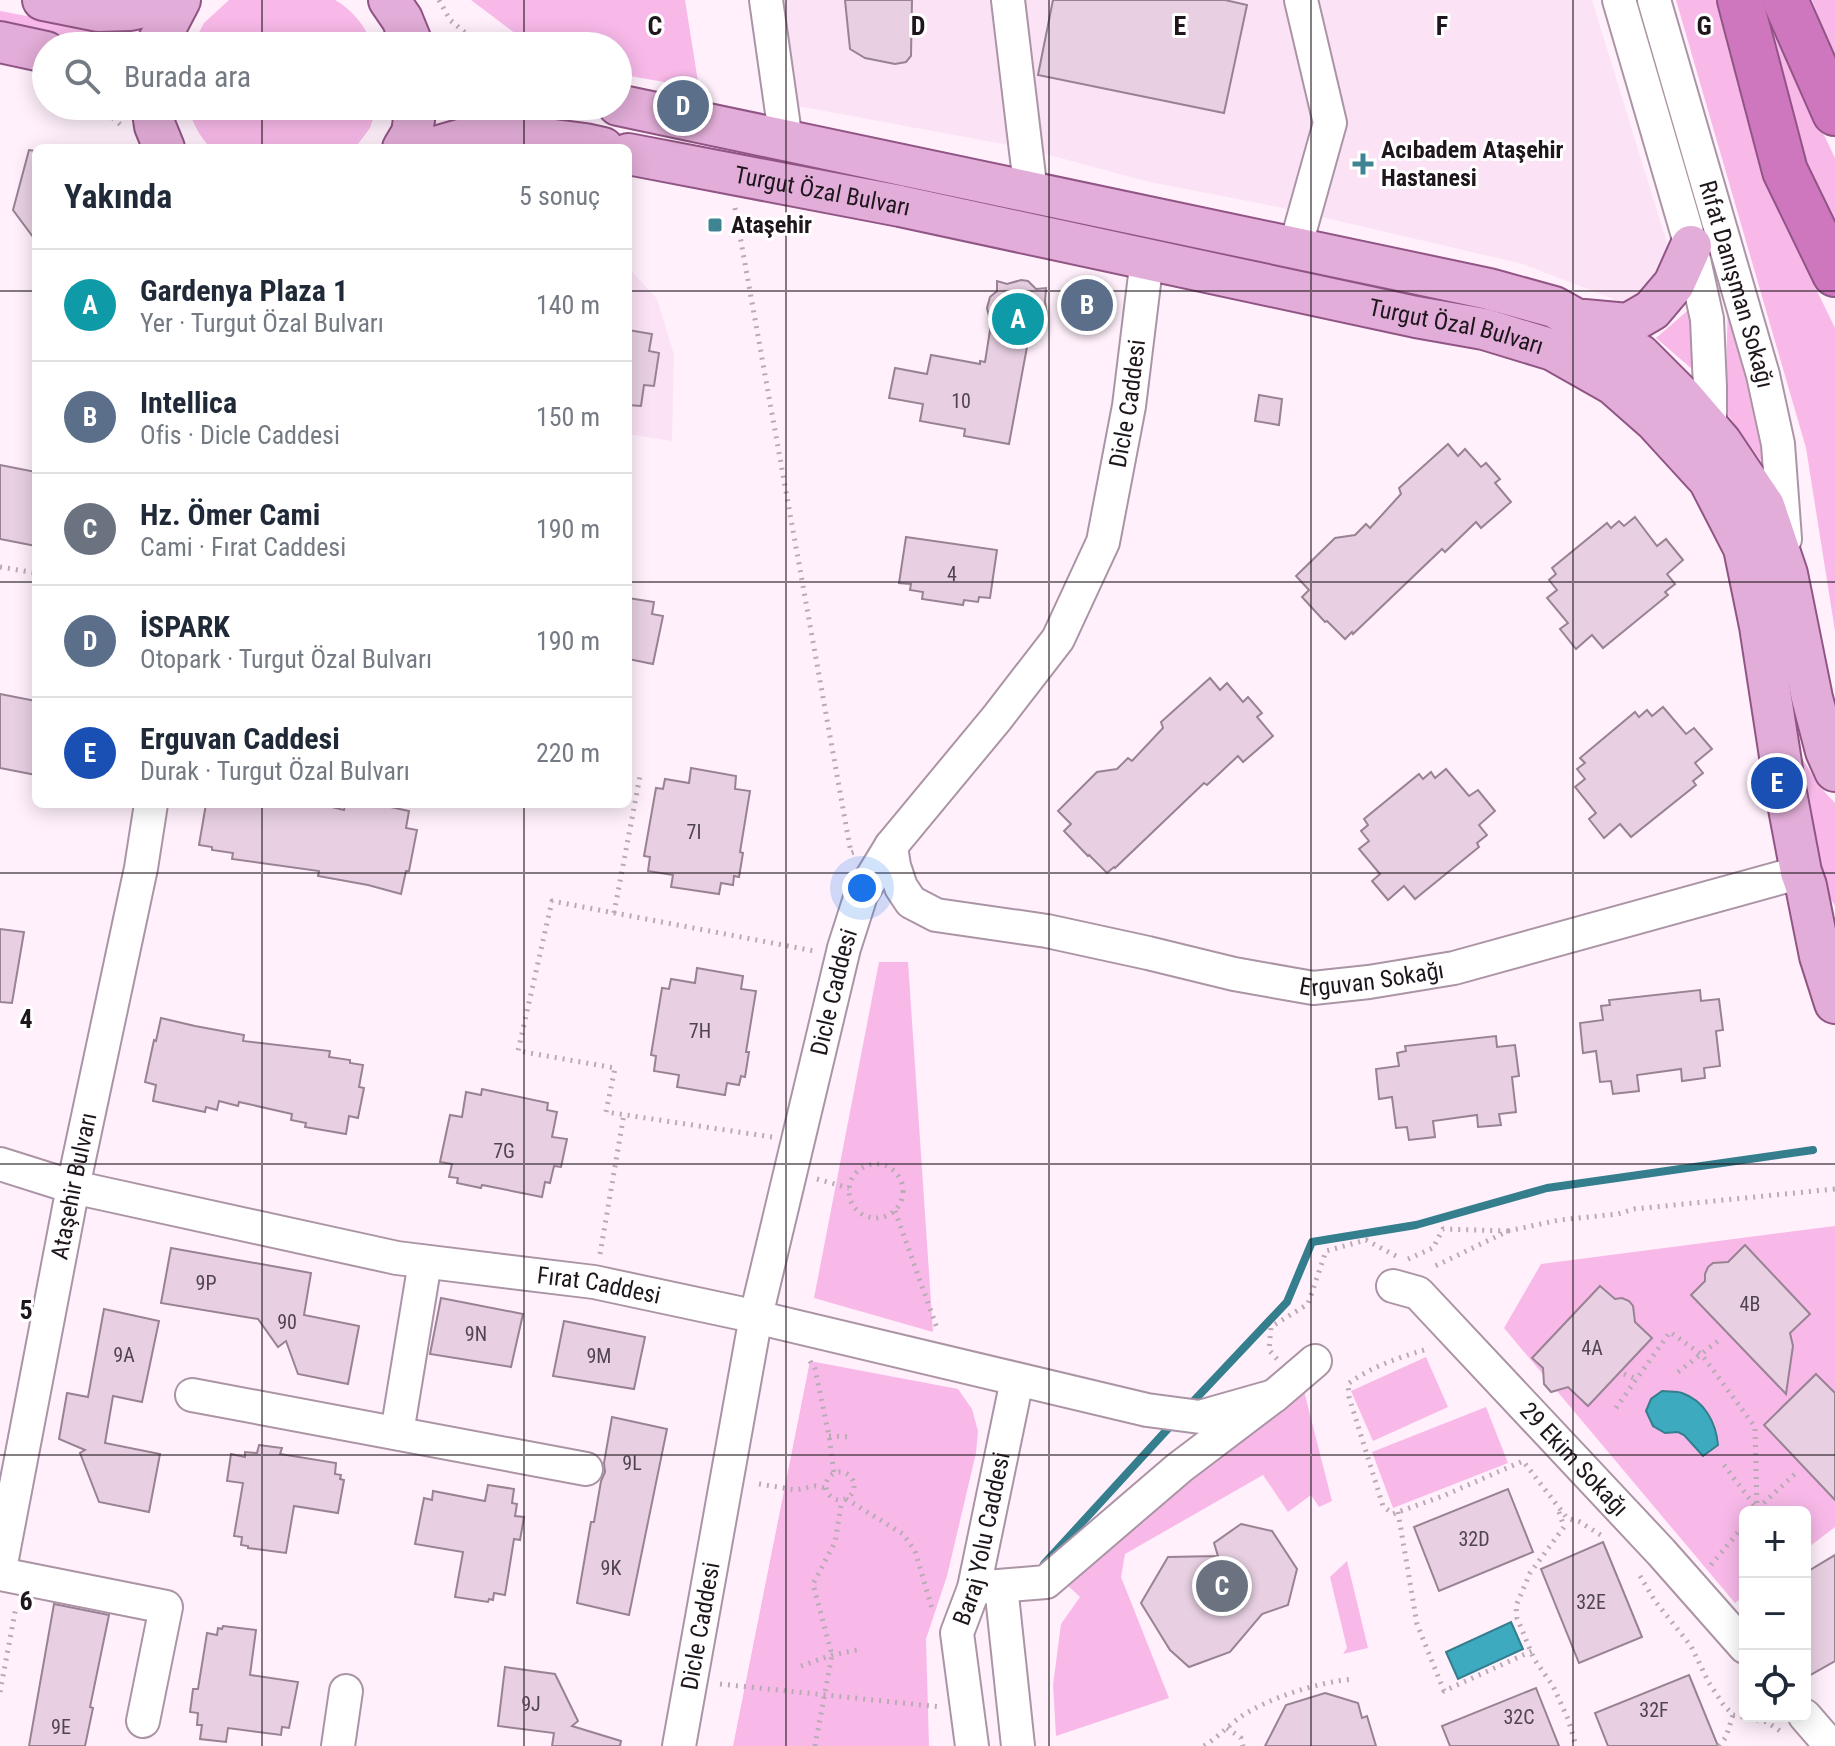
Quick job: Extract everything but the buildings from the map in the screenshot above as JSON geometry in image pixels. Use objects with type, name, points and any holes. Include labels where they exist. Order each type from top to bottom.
[{"type":"highway","points":[[1740,0],[1785,171],[1835,274]]},
{"type":"highway","points":[[1785,0],[1835,113]]},
{"type":"main road","points":[[43,0],[98,11],[130,10],[178,0]]},
{"type":"main road","points":[[163,32],[178,0]]},
{"type":"main road","points":[[389,0],[410,32]]},
{"type":"main road","points":[[0,42],[32,49]]},
{"type":"main road","name":"Turgut Özal Bulvarı","points":[[632,108],[1489,289],[1554,307],[1640,355],[1710,428],[1764,506],[1787,574],[1812,698],[1826,751],[1835,771]]},
{"type":"main road","points":[[405,144],[412,133],[414,120]]},
{"type":"main road","points":[[446,144],[481,134],[499,133],[585,144]]},
{"type":"main road","name":"Turgut Özal Bulvarı","points":[[632,155],[900,206],[1484,329],[1553,350],[1613,384],[1655,421],[1709,480],[1744,548],[1760,626],[1784,782],[1820,956],[1835,1003]]},
{"type":"main road","points":[[1575,319],[1628,324],[1652,310],[1674,284],[1691,246]]},
{"type":"main road","points":[[1804,879],[1835,926]]},
{"type":"street","points":[[766,0],[786,141]]},
{"type":"street","points":[[996,0],[1026,192]]},
{"type":"street","points":[[1008,0],[1026,192]]},
{"type":"street","points":[[1295,248],[1330,123],[1301,0]]},
{"type":"street","name":"Rıfat Danışman Sokağı","points":[[1619,0],[1691,246],[1707,319],[1709,480]]},
{"type":"street","name":"Rıfat Danışman Sokağı","points":[[1654,0],[1763,375],[1778,444],[1787,574]]},
{"type":"street","name":"Dicle Caddesi","points":[[679,1746],[771,1320],[798,1141],[842,956],[876,844],[997,718],[1058,639],[1103,542],[1129,406],[1147,259]]},
{"type":"street","name":"Ataşehir Bulvarı","points":[[0,1572],[73,1187],[141,868],[150,808]]},
{"type":"street","name":"Erguvan Sokağı","points":[[876,844],[894,866],[901,887],[911,902],[936,915],[1047,931],[1234,974],[1313,988],[1454,968],[1804,879]]},
{"type":"street","name":"Fırat Caddesi","points":[[0,1164],[73,1187],[397,1258],[594,1282],[771,1320],[1160,1412],[1197,1417],[1274,1396]]},
{"type":"street","points":[[397,1433],[425,1262]]},
{"type":"street","name":"29 Ekim Sokağı","points":[[1393,1286],[1418,1293],[1661,1552],[1739,1640]]},
{"type":"street","points":[[987,1587],[1046,1582],[1179,1468],[1315,1361]]},
{"type":"street","name":"Baraj Yolu Caddesi","points":[[1017,1380],[987,1587],[1018,1746]]},
{"type":"street","points":[[192,1395],[586,1469]]},
{"type":"street","points":[[0,1572],[166,1607],[143,1721]]},
{"type":"street","name":"Baraj Yolu Caddesi","points":[[972,1746],[957,1633],[987,1587]]},
{"type":"street","points":[[338,1746],[346,1691]]},
{"type":"street","points":[[1796,1727],[1831,1746]]},
{"type":"path","points":[[439,0],[450,20],[464,32]]},
{"type":"path","points":[[727,172],[851,853],[847,867]]},
{"type":"path","points":[[0,567],[32,572]]},
{"type":"path","points":[[614,913],[640,776]]},
{"type":"path","points":[[851,853],[876,844]]},
{"type":"path","points":[[851,853],[876,844]]},
{"type":"path","points":[[798,1141],[606,1112],[615,1068],[518,1051],[552,901],[842,956]]},
{"type":"path","points":[[594,1282],[624,1114]]},
{"type":"path","points":[[875,1163],[892,1169],[899,1176],[903,1194],[901,1204],[895,1211],[877,1219],[860,1214],[849,1198],[855,1173],[875,1163]]},
{"type":"path","points":[[812,1178],[849,1188]]},
{"type":"path","points":[[1508,1231],[1634,1209],[1835,1189]]},
{"type":"path","points":[[895,1211],[949,1363]]},
{"type":"path","points":[[771,1320],[815,1369],[834,1473]]},
{"type":"path","points":[[1616,1408],[1670,1332],[1702,1355],[1755,1427],[1756,1506]]},
{"type":"path","points":[[1678,1372],[1718,1341]]},
{"type":"path","points":[[1424,1350],[1374,1368],[1348,1384],[1349,1397],[1383,1506],[1393,1514],[1523,1461],[1567,1518],[1580,1522],[1614,1544]]},
{"type":"path","points":[[1624,1374],[1636,1379]]},
{"type":"path","points":[[829,1436],[853,1437]]},
{"type":"path","points":[[1724,1465],[1753,1506]]},
{"type":"path","points":[[815,1746],[832,1655],[813,1584],[835,1542],[844,1499],[854,1487],[851,1477],[843,1472],[834,1473],[827,1479],[825,1488],[829,1496],[844,1499],[903,1534],[915,1551],[937,1625]]},
{"type":"path","points":[[1761,1506],[1796,1473]]},
{"type":"path","points":[[759,1484],[796,1490],[815,1486],[825,1488]]},
{"type":"path","points":[[1558,1507],[1564,1527],[1530,1573],[1516,1606],[1517,1618],[1534,1659],[1553,1686],[1576,1746]]},
{"type":"path","points":[[1398,1512],[1417,1624],[1444,1691],[1532,1651]]},
{"type":"path","points":[[1692,1587],[1739,1531]]},
{"type":"path","points":[[1638,1572],[1655,1601],[1691,1646],[1709,1683],[1733,1715],[1767,1722],[1780,1730],[1796,1727]]},
{"type":"path","points":[[801,1666],[862,1649]]},
{"type":"path","points":[[1204,1746],[1242,1716],[1286,1695],[1331,1681],[1353,1679]]},
{"type":"path","points":[[691,1681],[946,1708]]},
{"type":"path","points":[[1719,1746],[1726,1737],[1733,1715]]},
{"type":"path","points":[[1227,1728],[1241,1738],[1243,1746]]},
{"type":"shaded area","points":[[229,0],[335,0],[348,9],[367,32],[199,32],[204,23]]},
{"type":"shaded area","points":[[471,0],[685,0],[699,88],[632,76],[632,32],[513,32]]},
{"type":"shaded area","name":"Acıbadem Ataşehir Hastanesi","points":[[783,0],[1592,0],[1670,253],[1663,278],[1633,300],[1621,302],[1523,264],[1283,208],[1145,181],[1020,147],[797,106]]},
{"type":"shaded area","points":[[1676,0],[1720,0],[1767,188],[1835,328],[1835,631],[1806,448]]},
{"type":"shaded area","points":[[1812,0],[1835,0],[1835,63]]},
{"type":"shaded area","points":[[0,11],[59,22],[122,22],[120,32],[34,32],[0,25]]},
{"type":"shaded area","points":[[1769,20],[1835,158],[1835,231],[1807,176]]},
{"type":"shaded area","points":[[192,120],[373,120],[358,144],[207,144]]},
{"type":"shaded area","points":[[632,271],[657,299],[674,355],[672,441],[632,435]]},
{"type":"shaded area","points":[[1728,297],[1767,469],[1723,408]]},
{"type":"shaded area","points":[[1694,305],[1693,362],[1692,369],[1656,338]]},
{"type":"shaded area","points":[[1799,753],[1819,786],[1835,803],[1835,906],[1814,871]]},
{"type":"shaded area","points":[[879,962],[908,962],[933,1332],[814,1298]]},
{"type":"shaded area","points":[[1835,1226],[1835,1527],[1811,1545],[1811,1506],[1739,1506],[1739,1600],[1735,1603],[1504,1328],[1541,1264]]},
{"type":"shaded area","points":[[1426,1357],[1448,1407],[1373,1441],[1351,1391]]},
{"type":"shaded area","points":[[810,1361],[958,1389],[972,1409],[978,1431],[976,1453],[947,1576],[926,1639],[929,1746],[733,1746]]},
{"type":"shaded area","points":[[1304,1391],[1332,1501],[1319,1507],[1311,1495],[1288,1512],[1263,1475],[1125,1554],[1121,1577],[1169,1698],[1056,1736],[1053,1685],[1061,1624],[1080,1597],[1062,1580]]},
{"type":"shaded area","points":[[1486,1407],[1508,1463],[1393,1508],[1372,1452]]},
{"type":"shaded area","points":[[1347,1561],[1368,1648],[1343,1654],[1347,1648],[1330,1577]]},
{"type":"water","points":[[1662,1391],[1682,1393],[1697,1401],[1712,1421],[1718,1445],[1703,1456],[1684,1435],[1665,1433],[1653,1426],[1646,1411],[1651,1399]]},
{"type":"water","points":[[1511,1622],[1523,1649],[1458,1679],[1446,1652]]},
{"type":"waterway","points":[[1187,1408],[1287,1302],[1312,1242],[1416,1225],[1547,1188],[1813,1150]]},
{"type":"waterway","points":[[1044,1564],[1175,1421]]},
{"type":"place","name":"İSPARK","points":[[683,106]]},
{"type":"place","name":"Acıbadem Ataşehir Hastanesi","points":[[1363,164]]},
{"type":"place","name":"Ataşehir","points":[[715,225]]},
{"type":"place","name":"Intellica","points":[[1087,305]]},
{"type":"place","name":"Gardenya Plaza 1","points":[[1018,319]]},
{"type":"place","name":"Erguvan Caddesi","points":[[1777,783]]},
{"type":"place","name":"Hz. Ömer Cami","points":[[1222,1586]]}]
